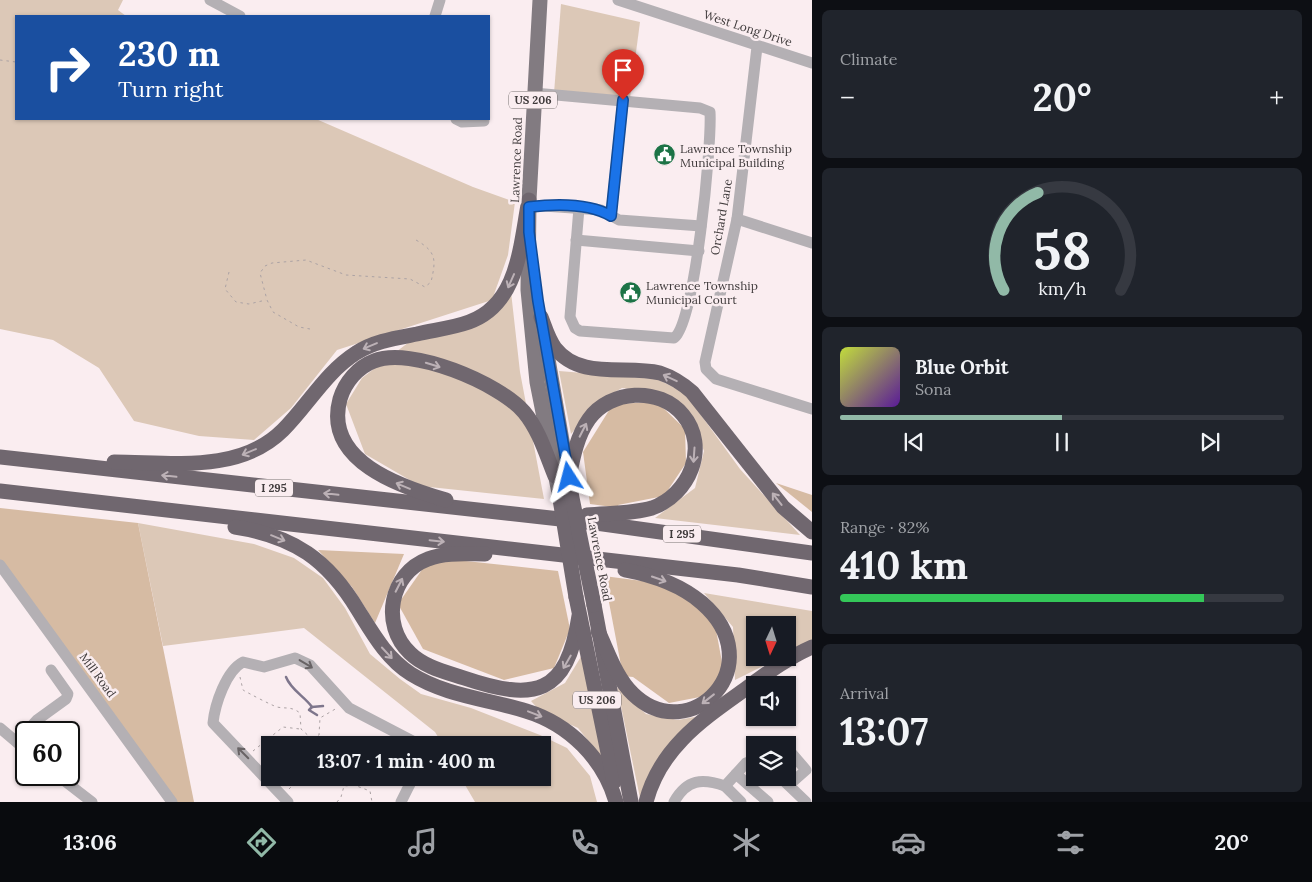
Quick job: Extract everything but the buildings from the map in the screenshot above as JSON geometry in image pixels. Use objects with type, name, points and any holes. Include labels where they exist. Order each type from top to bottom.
[{"type":"highway","points":[[29,460],[202,463],[234,458],[259,448],[283,430],[337,367],[358,351],[380,342],[470,322],[490,310],[505,293],[515,272],[529,204]]},
{"type":"highway","points":[[541,317],[555,348],[571,362],[590,368],[649,371],[672,378],[683,384],[692,392],[783,507],[812,532]]},
{"type":"highway","points":[[518,515],[445,500],[419,492],[384,477],[363,464],[346,443],[339,424],[340,400],[351,378],[375,360],[398,356],[438,366],[492,388],[514,402],[531,422],[562,477]]},
{"type":"highway","points":[[551,518],[642,510],[664,503],[680,490],[691,472],[695,449],[690,426],[678,410],[658,398],[639,394],[615,399],[604,405],[588,420],[562,477]]},
{"type":"highway","name":"I 295","points":[[2,457],[551,518],[722,539],[812,553]]},
{"type":"highway","points":[[0,491],[738,575],[812,587]]},
{"type":"highway","name":"Lawrence Road","points":[[565,493],[579,616],[617,802]]},
{"type":"highway","name":"Lawrence Road","points":[[565,493],[594,605],[631,802]]},
{"type":"highway","points":[[58,498],[251,529],[301,548],[331,572],[375,638],[400,665],[412,674],[455,693],[526,711],[555,724],[569,733],[592,756],[609,784],[617,802]]},
{"type":"highway","points":[[541,552],[446,555],[428,558],[418,564],[403,578],[394,596],[392,617],[398,637],[410,653],[431,666],[497,688],[517,691],[527,690],[547,683],[562,670],[573,651],[579,616]]},
{"type":"highway","points":[[578,557],[606,567],[656,578],[697,599],[724,627],[730,647],[729,669],[720,688],[703,703],[683,711],[661,710],[646,704],[626,687],[598,631]]},
{"type":"highway","points":[[646,802],[663,763],[686,734],[782,663],[812,647]]},
{"type":"main road","name":"Lawrence Road","points":[[540,0],[529,204],[528,290],[536,382],[562,477]]},
{"type":"main road","name":"Lawrence Road","points":[[529,232],[565,493]]},
{"type":"street","points":[[210,0],[238,15]]},
{"type":"street","points":[[436,15],[440,0]]},
{"type":"street","name":"West Long Drive","points":[[618,0],[757,47],[812,63]]},
{"type":"street","name":"Orchard Lane","points":[[757,47],[737,220],[705,355],[706,368],[710,375],[722,382],[812,409]]},
{"type":"street","points":[[534,93],[700,108],[710,112],[699,251],[684,322],[678,335],[674,338],[580,331],[575,328],[570,317],[579,208]]},
{"type":"street","points":[[611,216],[623,100]]},
{"type":"street","points":[[458,120],[462,122],[484,121]]},
{"type":"street","points":[[529,204],[601,210],[619,220],[701,226]]},
{"type":"street","points":[[737,220],[812,242]]},
{"type":"street","points":[[576,240],[699,251]]},
{"type":"street","name":"Mill Road","points":[[0,565],[172,802]]},
{"type":"street","points":[[261,774],[213,723],[214,709],[234,666],[243,662],[264,668],[295,658],[310,665],[349,708],[403,736]]},
{"type":"street","points":[[35,721],[66,699],[68,694],[51,670]]},
{"type":"street","points":[[0,728],[15,740]]},
{"type":"street","points":[[796,758],[806,770],[796,775]]},
{"type":"street","points":[[725,786],[746,764]]},
{"type":"street","points":[[736,774],[768,802]]},
{"type":"street","points":[[674,802],[685,787],[694,782],[709,781],[725,786],[741,802]]},
{"type":"street","points":[[70,786],[86,800]]},
{"type":"street","points":[[273,786],[288,802]]},
{"type":"street","points":[[401,802],[409,786]]},
{"type":"street","points":[[790,786],[806,802]]},
{"type":"path","points":[[0,60],[15,62]]},
{"type":"path","points":[[310,329],[299,327],[276,315],[267,300],[261,280],[262,269],[272,263],[298,259],[306,260],[346,275],[410,279],[420,286],[429,286],[433,275],[433,254],[416,240]]},
{"type":"path","points":[[229,272],[225,289],[236,302],[249,304],[267,300]]},
{"type":"path","points":[[240,677],[243,690],[249,694],[257,696],[279,708],[288,706],[300,713],[301,729]]},
{"type":"path","points":[[317,736],[320,718],[327,712],[340,707]]},
{"type":"path","points":[[252,751],[283,727],[301,729],[309,736]]},
{"type":"path","points":[[376,736],[378,732]]},
{"type":"path","points":[[289,789],[292,786]]},
{"type":"path","points":[[337,802],[344,786]]},
{"type":"path","points":[[359,786],[370,791],[372,802]]},
{"type":"shaded area","points":[[0,0],[123,0],[118,10],[125,15],[15,15],[15,120],[318,120],[473,187],[515,202],[508,255],[492,300],[337,350],[291,408],[254,440],[199,436],[134,421],[99,368],[53,340],[0,329]]},
{"type":"shaded area","points":[[561,4],[640,22],[630,98],[554,93]]},
{"type":"shaded area","points":[[511,292],[520,372],[544,499],[420,486],[365,454],[346,404],[362,378],[413,339],[481,322]]},
{"type":"shaded area","points":[[559,371],[657,379],[685,393],[740,469],[800,535],[655,518],[695,488],[704,451],[690,413],[665,394],[622,388],[600,401],[571,434]]},
{"type":"shaded area","points":[[657,402],[685,429],[686,463],[664,496],[618,505],[620,508],[590,504],[583,452],[613,404]]},
{"type":"shaded area","points":[[776,483],[812,495],[812,512]]},
{"type":"shaded area","points":[[0,508],[138,523],[194,802],[175,802],[0,560]]},
{"type":"shaded area","points":[[138,523],[254,544],[294,558],[323,578],[345,608],[370,654],[400,679],[421,694],[471,708],[542,736],[437,736],[435,732],[304,628],[163,646]]},
{"type":"shaded area","points":[[318,550],[404,554],[375,623],[352,587]]},
{"type":"shaded area","points":[[438,558],[558,571],[570,629],[554,668],[504,680],[423,649],[398,604],[426,564]]},
{"type":"shaded area","points":[[604,576],[665,584],[714,619],[724,673],[705,696],[669,703],[633,677],[623,676]]},
{"type":"shaded area","points":[[704,593],[812,611],[812,640],[796,649],[796,616],[746,616],[746,666],[763,666],[735,680],[733,627]]},
{"type":"shaded area","points":[[582,655],[603,759],[578,728],[540,711],[531,701],[565,683]]},
{"type":"shaded area","points":[[617,687],[646,714],[678,720],[700,716],[640,798]]},
{"type":"shaded area","points":[[551,740],[567,748],[590,776],[597,802],[475,802],[466,786],[551,786]]},
{"type":"waterway","points":[[286,677],[291,686],[312,707],[323,706]]},
{"type":"waterway","points":[[312,707],[309,710],[317,715]]},
{"type":"place","name":"Lawrence Township Municipal Building","points":[[664,155]]},
{"type":"place","name":"Lawrence Township Municipal Court","points":[[630,292]]},
{"type":"route","points":[[569,477],[538,301],[529,232],[529,207],[544,206],[601,210],[611,216],[623,100]]}]
